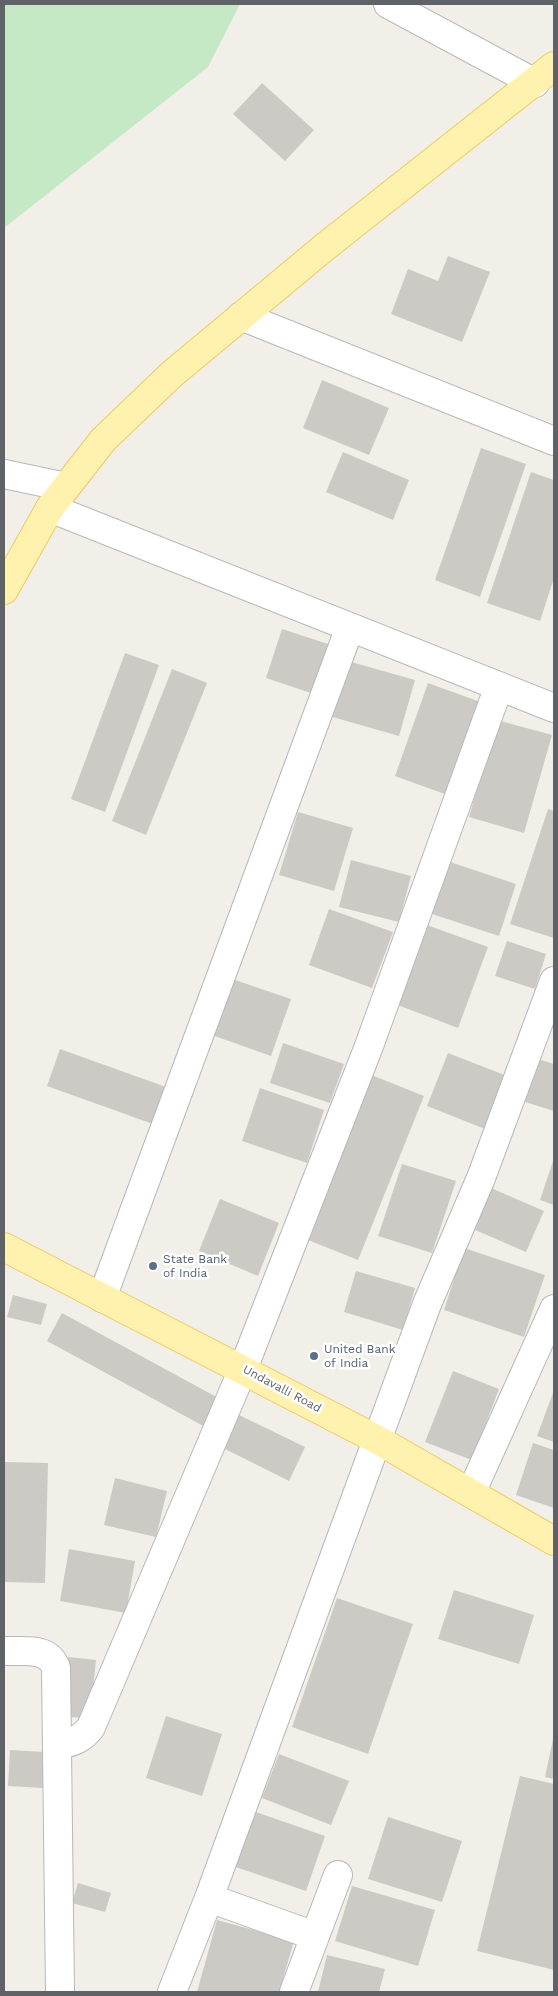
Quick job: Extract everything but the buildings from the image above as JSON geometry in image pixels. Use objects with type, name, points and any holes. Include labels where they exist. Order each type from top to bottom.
[{"type":"main road","points":[[4,590],[50,508],[66,487],[103,440],[172,374],[326,246],[544,75]]},
{"type":"main road","name":"Undavalli Road","points":[[5,1254],[102,1298],[243,1369],[378,1440],[554,1541]]},
{"type":"street","points":[[388,4],[544,75]]},
{"type":"street","points":[[241,316],[554,441]]},
{"type":"street","points":[[4,474],[66,487]]},
{"type":"street","points":[[50,508],[554,708]]},
{"type":"street","points":[[102,1298],[350,627]]},
{"type":"street","points":[[57,1746],[86,1735],[91,1727],[243,1369],[372,1038],[499,686]]},
{"type":"street","points":[[172,1992],[209,1898],[427,1304],[481,1178],[554,981]]},
{"type":"street","points":[[471,1493],[554,1309]]},
{"type":"street","points":[[4,1651],[44,1652],[53,1659],[56,1668],[60,1992]]},
{"type":"street","points":[[294,1992],[338,1875]]},
{"type":"street","points":[[209,1898],[315,1936]]},
{"type":"green space","points":[[4,4],[240,4],[208,67],[4,228]]},
{"type":"place","name":"State Bank of India","points":[[153,1266]]},
{"type":"place","name":"United Bank of India","points":[[314,1356]]}]
